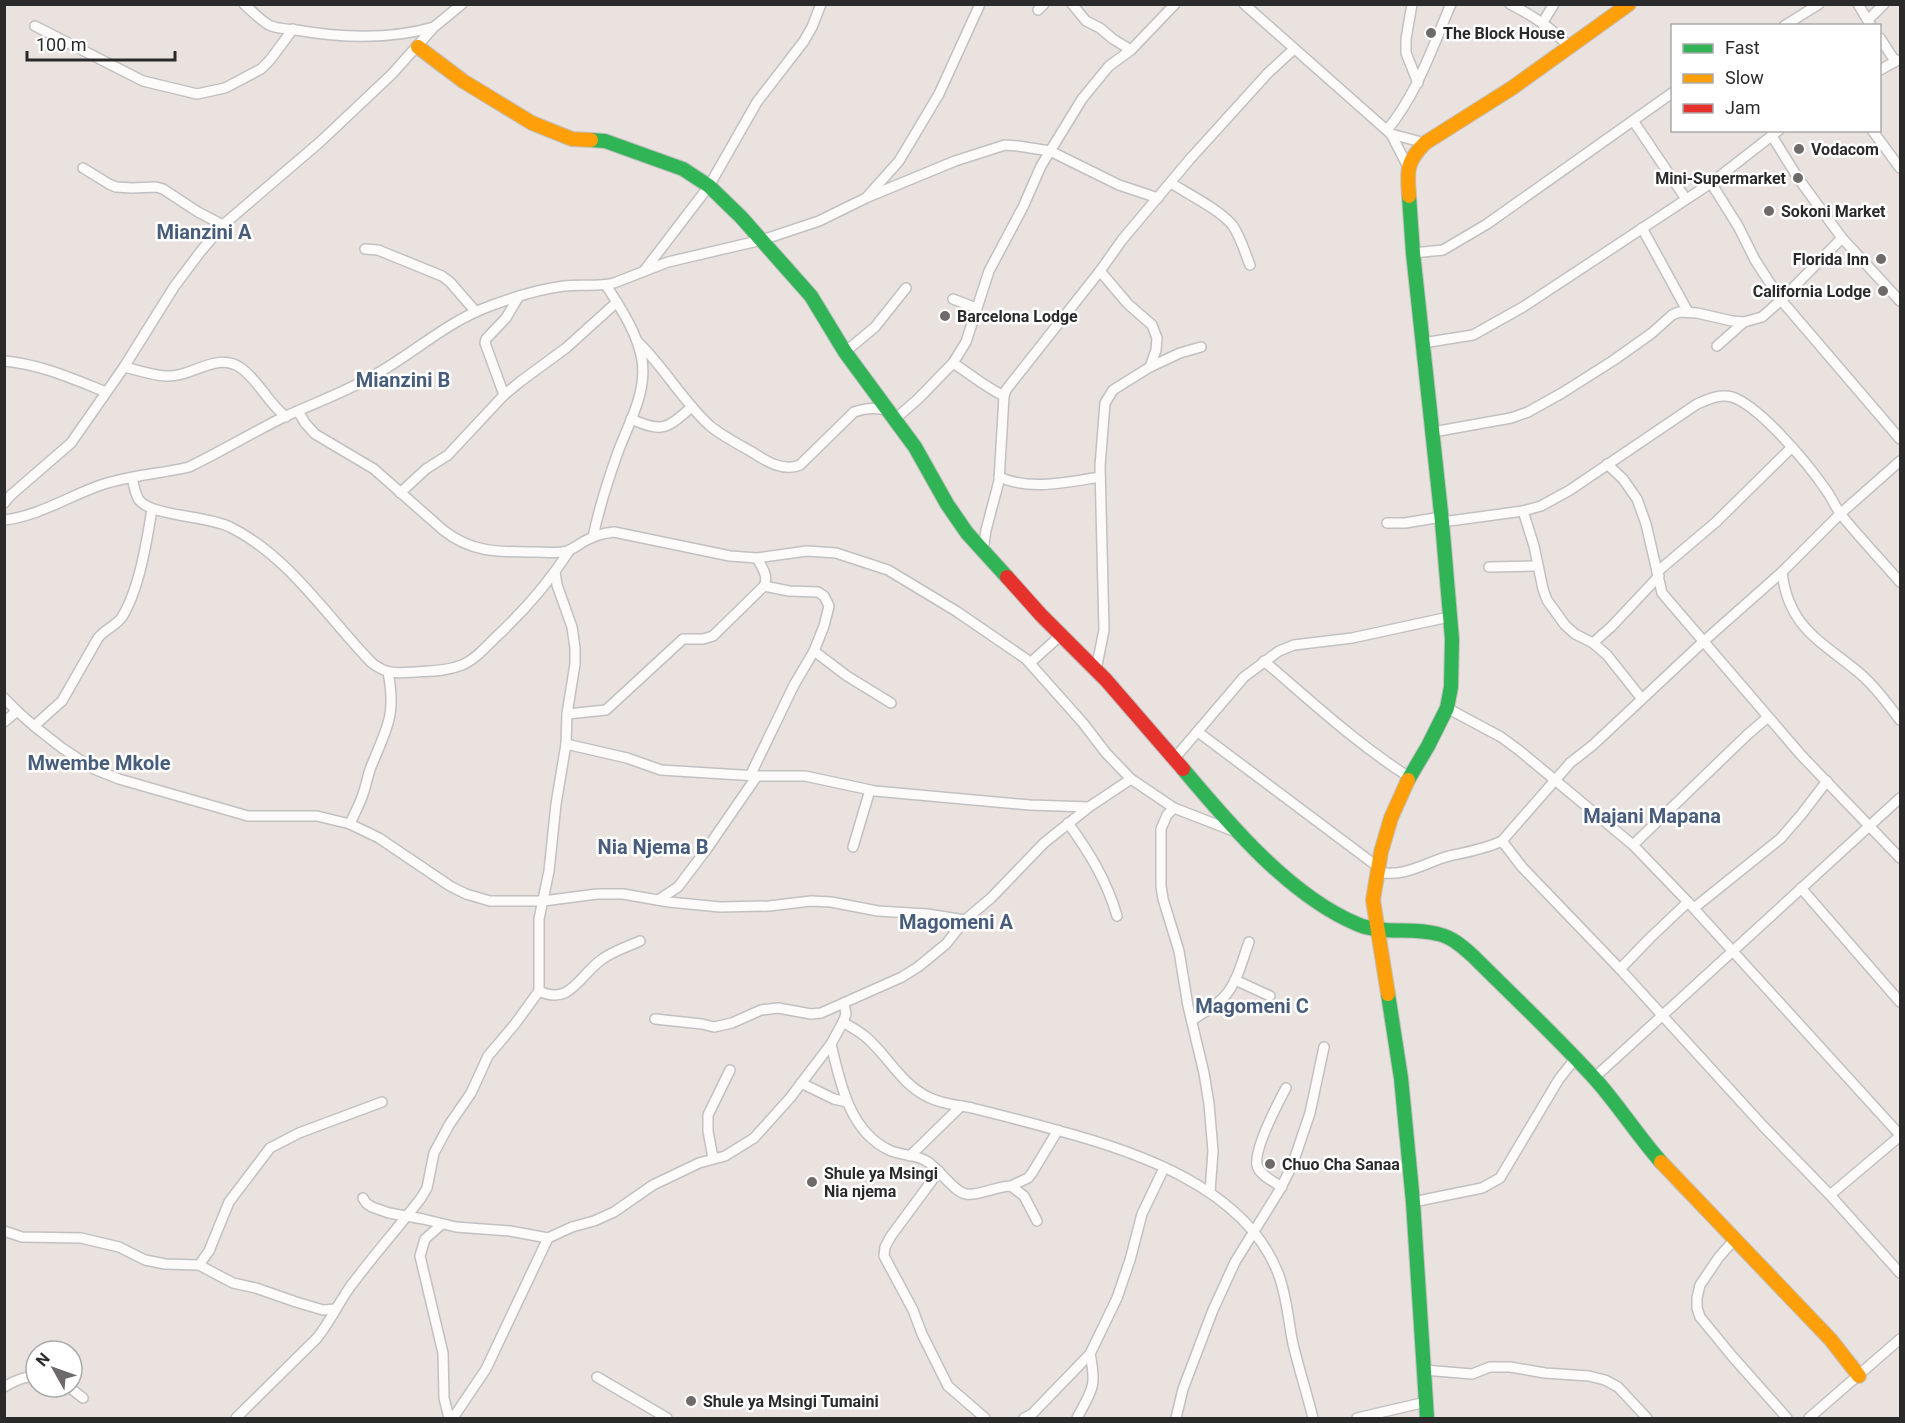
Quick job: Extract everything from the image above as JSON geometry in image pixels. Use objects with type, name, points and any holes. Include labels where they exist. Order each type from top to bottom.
[{"type":"street","points":[[244,4],[266,23],[275,27],[329,36],[399,34],[434,27]]},
{"type":"street","points":[[4,503],[71,443],[124,367],[174,287],[223,225],[300,161],[392,74],[434,27],[462,4]]},
{"type":"street","points":[[644,271],[709,186],[757,102],[804,41],[820,4]]},
{"type":"street","points":[[866,198],[899,161],[939,94],[980,4]]},
{"type":"street","points":[[1072,4],[1086,21],[1131,50]]},
{"type":"street","points":[[893,415],[918,399],[952,363],[966,342],[989,271],[1050,151],[1082,99],[1106,69],[1131,50],[1176,4]]},
{"type":"street","points":[[1244,4],[1293,50],[1389,132],[1408,167],[1413,253],[1433,432],[1452,670],[1447,708],[1409,777],[1391,818],[1381,852],[1373,900],[1401,1078],[1413,1202],[1427,1419]]},
{"type":"street","points":[[1412,4],[1406,53],[1418,83]]},
{"type":"street","points":[[1389,132],[1418,83],[1451,4]]},
{"type":"street","points":[[1510,4],[1543,22],[1569,46]]},
{"type":"street","points":[[1543,22],[1554,4]]},
{"type":"street","points":[[1408,167],[1417,151],[1425,143],[1512,88],[1629,4]]},
{"type":"street","points":[[1787,24],[1819,4]]},
{"type":"street","points":[[1858,4],[1869,23],[1884,4]]},
{"type":"street","points":[[35,26],[143,81],[196,94],[225,87],[261,69],[293,30]]},
{"type":"street","points":[[1881,39],[1898,60],[1881,69]]},
{"type":"street","points":[[418,47],[463,81],[532,123],[572,139],[605,141],[671,164],[709,186],[741,217],[811,296],[845,352],[915,447],[956,519],[1061,635],[1096,670],[1204,796],[1239,833],[1271,865],[1326,908],[1359,925],[1377,929],[1440,934],[1458,943],[1518,1000],[1594,1078],[1624,1113],[1648,1147],[1831,1340],[1859,1376]]},
{"type":"street","points":[[983,550],[999,477],[1006,390],[1100,272],[1122,240],[1206,140],[1293,50]]},
{"type":"street","points":[[1413,253],[1443,250],[1466,237],[1634,122],[1671,94]]},
{"type":"street","points":[[1634,122],[1686,199]]},
{"type":"street","points":[[1389,132],[1425,143]]},
{"type":"street","points":[[1873,132],[1900,168]]},
{"type":"street","points":[[1423,343],[1462,338],[1485,329],[1523,307],[1711,183],[1775,133],[1798,178],[1842,238],[1900,301]]},
{"type":"street","points":[[4,520],[26,516],[102,484],[189,466],[372,376],[407,356],[454,323],[476,312],[538,290],[563,286],[606,285],[624,281],[668,262],[762,240],[819,220],[955,161],[1005,145],[1050,151],[1119,185],[1158,198]]},
{"type":"street","points":[[83,168],[116,186],[163,189],[223,225]]},
{"type":"street","points":[[1171,183],[1231,224],[1237,232],[1250,266]]},
{"type":"street","points":[[1711,183],[1781,300],[1900,440]]},
{"type":"street","points":[[1642,228],[1688,312]]},
{"type":"street","points":[[1433,432],[1511,418],[1528,412],[1614,360],[1679,312],[1744,322],[1762,317],[1842,238]]},
{"type":"street","points":[[365,249],[378,250],[442,276],[476,312]]},
{"type":"street","points":[[1100,272],[1128,304],[1152,325],[1157,338],[1156,350],[1150,367]]},
{"type":"street","points":[[593,537],[618,453],[643,386],[642,360],[637,341],[626,317],[606,285]]},
{"type":"street","points":[[845,352],[875,327],[906,288]]},
{"type":"street","points":[[504,395],[485,343],[486,339],[506,318],[519,296]]},
{"type":"street","points":[[953,299],[976,308]]},
{"type":"street","points":[[400,493],[426,469],[448,455],[504,395],[566,348],[617,302]]},
{"type":"street","points":[[1718,346],[1744,322]]},
{"type":"street","points":[[637,341],[709,425],[767,461],[781,466],[800,465],[848,416],[855,412],[877,408],[893,415]]},
{"type":"street","points":[[1096,670],[1104,630],[1101,477],[1104,409],[1113,390],[1150,367],[1180,353],[1201,347]]},
{"type":"street","points":[[4,361],[32,365],[106,392]]},
{"type":"street","points":[[124,367],[165,376],[192,372],[219,362],[230,362],[248,374],[277,410],[286,417]]},
{"type":"street","points":[[952,363],[986,387],[1004,396]]},
{"type":"street","points":[[1387,522],[1441,520],[1523,511],[1541,506],[1559,497],[1697,404],[1714,397],[1726,396],[1735,398],[1746,405],[1792,447],[1824,486],[1840,514],[1900,582]]},
{"type":"street","points":[[631,419],[650,428],[658,428],[673,421],[692,407]]},
{"type":"street","points":[[298,411],[315,434],[374,469],[454,538],[470,546],[506,552],[569,551]]},
{"type":"street","points":[[1593,643],[1612,626],[1658,574],[1716,522],[1792,447]]},
{"type":"street","points":[[1198,732],[1389,875],[1414,870],[1449,856],[1492,846],[1502,841],[1570,763],[1593,745],[1782,572],[1840,514],[1900,461]]},
{"type":"street","points":[[1607,464],[1623,479],[1638,499],[1662,593],[1768,717],[1900,858]]},
{"type":"street","points":[[999,477],[1018,484],[1031,484],[1101,477]]},
{"type":"street","points":[[132,478],[138,499],[152,509],[229,526],[257,544],[286,568],[372,663],[388,672],[452,669],[477,656],[542,590],[569,551],[603,533],[614,532],[730,556],[757,558],[801,551],[836,553],[888,570],[979,626],[1030,663],[1131,779],[1174,808],[1239,833]]},
{"type":"street","points":[[34,726],[63,701],[98,638],[116,624],[125,611],[141,563],[152,509]]},
{"type":"street","points":[[1523,511],[1547,600],[1559,618],[1575,634],[1593,643],[1607,655],[1642,699]]},
{"type":"street","points":[[567,714],[606,710],[683,639],[704,639],[712,636],[767,581],[757,558]]},
{"type":"street","points":[[1489,567],[1536,566]]},
{"type":"street","points":[[236,1419],[317,1338],[351,1286],[408,1216],[427,1188],[434,1153],[449,1125],[478,1081],[485,1061],[539,991],[538,932],[549,871],[556,804],[566,744],[567,714],[576,648],[555,572]]},
{"type":"street","points":[[1782,572],[1786,598],[1802,624],[1823,645],[1870,683],[1900,720]]},
{"type":"street","points":[[658,900],[678,887],[706,850],[754,776],[794,685],[814,651],[829,610],[824,596],[818,592],[789,591],[764,586]]},
{"type":"street","points":[[1174,759],[1244,677],[1279,651],[1294,645],[1352,638],[1449,617]]},
{"type":"street","points":[[1030,663],[1061,635]]},
{"type":"street","points":[[814,651],[847,676],[891,703]]},
{"type":"street","points":[[1264,661],[1343,728],[1391,766],[1409,777]]},
{"type":"street","points":[[350,824],[363,795],[372,764],[387,733],[392,692],[388,672]]},
{"type":"street","points":[[4,698],[34,726],[94,769],[119,779],[248,816],[317,816],[350,824],[379,838],[466,894],[490,901],[543,901],[597,894],[623,894],[720,907],[769,906],[811,901],[965,920]]},
{"type":"street","points":[[1447,708],[1501,737],[1633,845],[1691,905],[1900,1136],[1830,1195]]},
{"type":"street","points":[[4,722],[17,711]]},
{"type":"street","points":[[1633,845],[1768,717]]},
{"type":"street","points":[[566,744],[627,758],[661,770],[805,777],[870,790],[1030,805],[1089,807]]},
{"type":"street","points":[[655,1019],[720,1027],[761,1010],[778,1008],[811,1014],[821,1013],[902,977],[946,944],[965,920],[991,898],[1044,843],[1089,807],[1131,779]]},
{"type":"street","points":[[1620,969],[1651,937],[1780,839],[1827,781]]},
{"type":"street","points":[[853,847],[870,790]]},
{"type":"street","points":[[1594,1078],[1900,798]]},
{"type":"street","points":[[1174,808],[1167,815],[1161,829],[1161,886],[1179,951],[1209,1104],[1213,1151],[1210,1192]]},
{"type":"street","points":[[1068,823],[1092,858],[1107,888],[1117,916]]},
{"type":"street","points":[[1502,841],[1522,867],[1620,969],[1900,1273]]},
{"type":"street","points":[[1801,888],[1896,991],[1900,1002]]},
{"type":"street","points":[[539,991],[553,996],[566,993],[611,953],[640,941]]},
{"type":"street","points":[[1192,1020],[1222,999],[1235,980],[1249,942]]},
{"type":"street","points":[[1235,980],[1270,996]]},
{"type":"street","points":[[363,1198],[372,1207],[390,1213],[456,1227],[510,1231],[548,1238],[572,1227],[594,1221],[614,1212],[653,1185],[699,1163],[725,1156],[754,1138],[770,1122],[831,1044],[846,1014],[844,1003]]},
{"type":"street","points":[[843,1022],[867,1038],[900,1075],[927,1097],[1058,1130],[1120,1150],[1164,1168],[1210,1192],[1244,1221],[1270,1256],[1282,1286],[1293,1344],[1313,1419]]},
{"type":"street","points":[[831,1044],[847,1102],[864,1129],[887,1149],[901,1155],[926,1160],[963,1194],[1011,1186],[1028,1178],[1038,1166],[1058,1130]]},
{"type":"street","points":[[1176,1419],[1183,1389],[1213,1310],[1235,1262],[1282,1187],[1292,1166],[1304,1134],[1324,1047]]},
{"type":"street","points":[[1413,1202],[1482,1188],[1500,1178],[1559,1079],[1575,1059]]},
{"type":"street","points":[[713,1158],[708,1131],[708,1115],[730,1070]]},
{"type":"street","points":[[801,1083],[834,1100],[847,1102]]},
{"type":"street","points":[[1282,1187],[1263,1173],[1257,1163],[1261,1143],[1286,1088]]},
{"type":"street","points":[[199,1265],[209,1251],[230,1202],[270,1148],[299,1133],[382,1102]]},
{"type":"street","points":[[910,1156],[961,1106]]},
{"type":"street","points":[[1024,1419],[1045,1401],[1090,1354],[1117,1298],[1142,1214],[1164,1168]]},
{"type":"street","points":[[939,1171],[891,1236],[885,1247],[884,1256],[913,1310],[922,1334],[948,1386],[985,1419]]},
{"type":"street","points":[[1011,1186],[1024,1196],[1037,1221]]},
{"type":"street","points":[[442,1224],[425,1239],[420,1256],[443,1353],[444,1398],[451,1419]]},
{"type":"street","points":[[4,1231],[22,1237],[81,1238],[119,1247],[145,1260],[165,1264],[199,1265],[233,1283],[256,1288],[316,1308],[335,1309]]},
{"type":"street","points":[[451,1419],[486,1370],[548,1238]]},
{"type":"street","points":[[1735,1239],[1700,1284],[1697,1308],[1700,1317],[1787,1419]]},
{"type":"street","points":[[1809,1419],[1900,1339]]},
{"type":"street","points":[[1077,1419],[1094,1384],[1090,1354]]},
{"type":"street","points":[[1424,1370],[1472,1374],[1490,1367],[1510,1367],[1545,1373],[1589,1376],[1605,1380],[1618,1387],[1647,1419]]},
{"type":"street","points":[[597,1377],[664,1418]]},
{"type":"street","points":[[4,1387],[24,1378]]},
{"type":"street","points":[[1357,1419],[1426,1402]]},
{"type":"traffic: fast","points":[[591,140],[605,141],[683,169],[709,186],[741,217],[811,296],[845,352],[915,447],[947,504],[967,533],[1007,577]]},
{"type":"traffic: fast","points":[[1408,780],[1447,708],[1451,687],[1452,639],[1409,196]]},
{"type":"traffic: fast","points":[[1183,769],[1262,857],[1308,896],[1332,912],[1367,927],[1443,935],[1465,949],[1596,1080],[1661,1162]]},
{"type":"traffic: fast","points":[[1388,994],[1401,1078],[1413,1202],[1427,1418]]},
{"type":"traffic: slow","points":[[1409,196],[1409,167],[1414,156],[1425,143],[1512,88],[1629,4]]},
{"type":"traffic: slow","points":[[418,47],[463,81],[532,123],[572,139],[591,140]]},
{"type":"traffic: slow","points":[[1388,994],[1373,900],[1381,852],[1391,818],[1408,780]]},
{"type":"traffic: slow","points":[[1661,1162],[1831,1340],[1859,1376]]},
{"type":"traffic: jam","points":[[1007,577],[1041,615],[1106,680],[1183,769]]},
{"type":"place","name":"The Block House","points":[[1431,33]]},
{"type":"place","name":"Vodacom","points":[[1799,149]]},
{"type":"place","name":"Mini-Supermarket","points":[[1798,178]]},
{"type":"place","name":"Sokoni Market","points":[[1769,211]]},
{"type":"place","name":"Florida Inn","points":[[1881,259]]},
{"type":"place","name":"California Lodge","points":[[1883,291]]},
{"type":"place","name":"Barcelona Lodge","points":[[945,316]]},
{"type":"place","name":"Chuo Cha Sanaa","points":[[1270,1164]]},
{"type":"place","name":"Shule ya Msingi Nia njema","points":[[812,1182]]},
{"type":"place","name":"Shule ya Msingi Tumaini","points":[[691,1401]]},
{"type":"district","name":"Mianzini A","points":[[204,232]]},
{"type":"district","name":"Mianzini B","points":[[403,380]]},
{"type":"district","name":"Mwembe Mkole","points":[[99,763]]},
{"type":"district","name":"Majani Mapana","points":[[1652,816]]},
{"type":"district","name":"Nia Njema B","points":[[653,847]]},
{"type":"district","name":"Magomeni A","points":[[956,922]]},
{"type":"district","name":"Magomeni C","points":[[1252,1006]]}]
